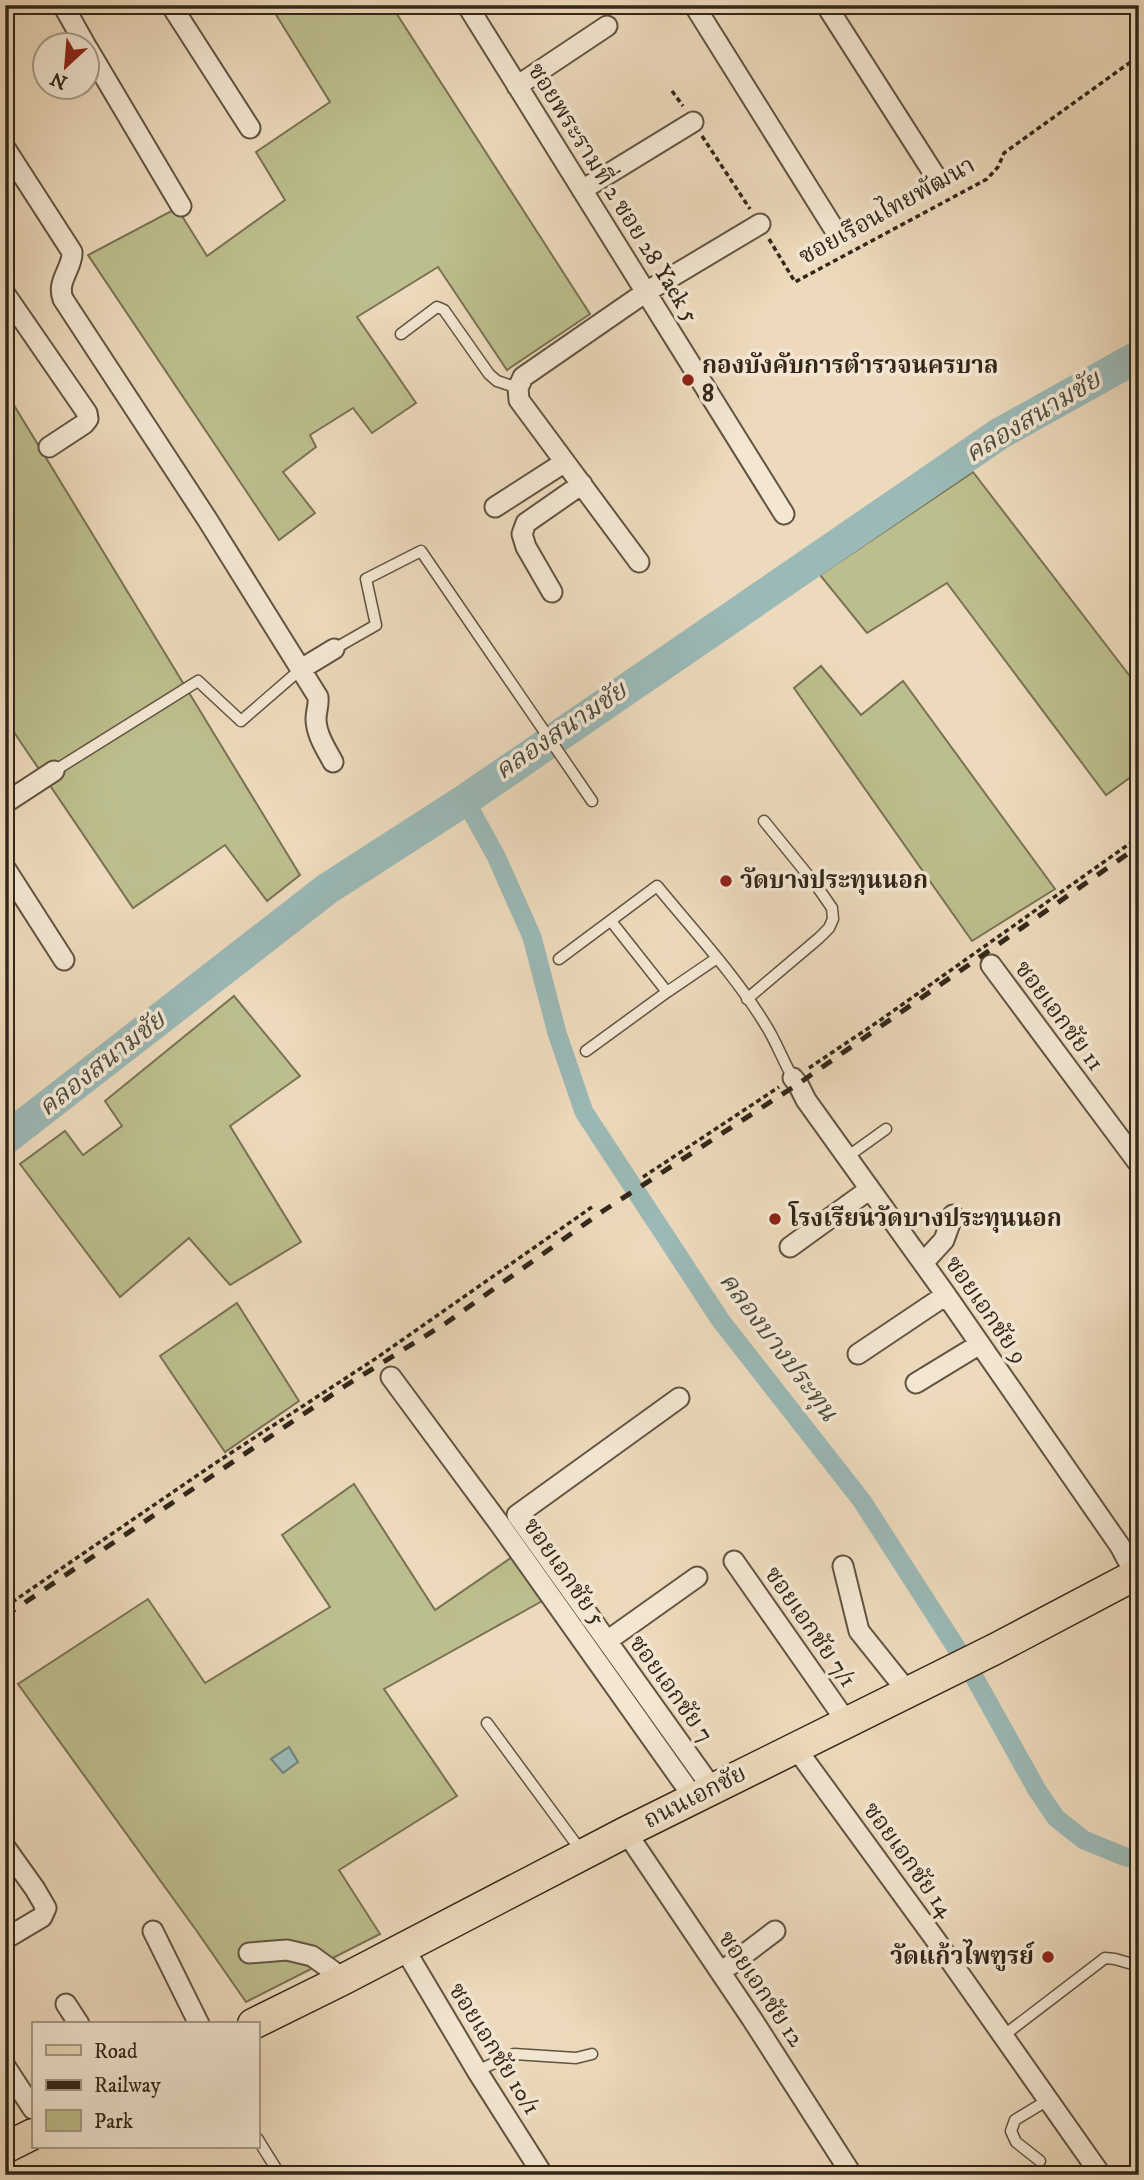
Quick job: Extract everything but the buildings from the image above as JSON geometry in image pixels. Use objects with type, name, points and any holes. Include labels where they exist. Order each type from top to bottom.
[{"type":"main road","name":"ถนนเอกชัย","points":[[257,2022],[626,1832],[995,1648],[1137,1573]]},
{"type":"main road","points":[[5,2148],[32,2134]]},
{"type":"street","points":[[64,5],[79,32]]},
{"type":"street","points":[[171,5],[250,128]]},
{"type":"street","name":"ซอยพระรามที่ 2 ซอย 28 Yaek 5","points":[[467,5],[784,514]]},
{"type":"street","points":[[694,5],[836,232]]},
{"type":"street","points":[[826,5],[936,177]]},
{"type":"street","points":[[517,86],[607,26]]},
{"type":"street","points":[[102,72],[181,206]]},
{"type":"street","points":[[582,190],[693,122]]},
{"type":"street","points":[[5,148],[72,252],[60,292],[63,299],[318,697],[318,732],[333,762]]},
{"type":"street","points":[[639,562],[519,400],[518,388],[523,377],[646,292],[760,223]]},
{"type":"street","points":[[5,294],[87,413],[88,419],[84,424],[48,447]]},
{"type":"street","points":[[495,507],[565,462]]},
{"type":"street","points":[[552,592],[526,547],[522,534],[526,523],[582,484]]},
{"type":"street","points":[[301,669],[334,649]]},
{"type":"street","points":[[5,803],[54,771]]},
{"type":"street","points":[[5,868],[64,960]]},
{"type":"street","name":"ซอยเอกชัย 11","points":[[991,965],[1139,1164]]},
{"type":"street","name":"ซอยเอกชัย 9","points":[[793,1078],[1137,1573]]},
{"type":"street","points":[[790,1247],[870,1189]]},
{"type":"street","points":[[923,1263],[944,1240],[953,1215]]},
{"type":"street","points":[[858,1354],[946,1295]]},
{"type":"street","points":[[916,1383],[980,1344]]},
{"type":"street","name":"ซอยเอกชัย 5","points":[[391,1377],[703,1793]]},
{"type":"street","name":"ซอยเอกชัย 7","points":[[678,1398],[517,1515],[607,1641],[703,1793]]},
{"type":"street","name":"ซอยเอกชัย 7/1","points":[[734,1561],[846,1721]]},
{"type":"street","points":[[843,1566],[859,1631],[907,1691]]},
{"type":"street","points":[[607,1641],[697,1577]]},
{"type":"street","name":"ซอยเอกชัย 14","points":[[795,1747],[1101,2175]]},
{"type":"street","name":"ซอยเอกชัย 12","points":[[626,1832],[721,1972],[852,2175]]},
{"type":"street","points":[[5,1847],[46,1908],[42,1917],[5,1938]]},
{"type":"street","points":[[153,1931],[198,2022]]},
{"type":"street","points":[[721,1972],[775,1931]]},
{"type":"street","name":"ซอยเอกชัย 10/1","points":[[404,1948],[543,2175]]},
{"type":"street","points":[[249,1953],[287,1950],[312,1956],[344,1979]]},
{"type":"street","points":[[66,2004],[78,2022]]},
{"type":"street","points":[[5,2066],[32,2107]]},
{"type":"lane","points":[[401,334],[437,307],[444,310],[489,374],[497,381],[518,388]]},
{"type":"lane","points":[[334,649],[376,625],[366,579],[421,551],[592,801]]},
{"type":"lane","points":[[54,771],[198,681],[242,721],[301,669]]},
{"type":"lane","points":[[747,999],[819,938],[829,928],[833,919],[832,908],[817,885],[765,821]]},
{"type":"lane","points":[[559,959],[657,887],[717,958],[767,1026],[793,1078]]},
{"type":"lane","points":[[611,921],[667,992]]},
{"type":"lane","points":[[586,1051],[717,958]]},
{"type":"lane","points":[[847,1157],[886,1129]]},
{"type":"lane","points":[[487,1723],[583,1854]]},
{"type":"lane","points":[[1003,2036],[1105,1958],[1139,1966]]},
{"type":"lane","points":[[477,2071],[514,2054],[576,2058],[592,2054]]},
{"type":"lane","points":[[1040,2161],[1016,2142],[1011,2131],[1015,2120],[1048,2100]]},
{"type":"lane","points":[[259,2141],[280,2175]]},
{"type":"path","name":"ซอยเรือนไทยพัฒนา","points":[[672,90],[796,282],[987,179],[998,167],[1004,153],[1139,56]]},
{"type":"path","points":[[643,1177],[879,1021],[1139,836]]},
{"type":"path","points":[[5,1607],[211,1466],[375,1359],[592,1207]]},
{"type":"green space","points":[[270,5],[391,5],[590,314],[507,370],[438,267],[357,317],[416,403],[372,433],[353,408],[310,435],[316,447],[283,472],[315,513],[279,540],[88,255],[177,208],[207,256],[285,200],[256,152],[330,102]]},
{"type":"green space","points":[[12,402],[300,875],[267,901],[225,845],[133,908],[5,719],[5,408]]},
{"type":"green space","points":[[973,472],[1139,688],[1139,771],[1106,795],[947,583],[867,633],[820,575]]},
{"type":"green space","points":[[821,666],[861,715],[903,681],[1055,889],[972,941],[794,688]]},
{"type":"green space","points":[[234,996],[300,1076],[230,1126],[301,1242],[230,1285],[189,1238],[120,1297],[20,1164],[65,1131],[83,1155],[122,1126],[105,1101]]},
{"type":"green space","points":[[237,1303],[299,1401],[225,1452],[160,1356]]},
{"type":"green space","points":[[354,1484],[435,1610],[515,1555],[544,1600],[384,1689],[457,1796],[339,1870],[380,1934],[246,2002],[18,1684],[148,1599],[205,1683],[330,1607],[282,1535]]},
{"type":"water","points":[[289,1747],[298,1762],[283,1773],[271,1759]]},
{"type":"waterway","name":"คลองสนามชัย","points":[[5,1139],[327,889],[465,800],[999,434],[1139,356]]},
{"type":"waterway","name":"คลองบางประทุน","points":[[465,800],[496,856],[532,937],[557,1033],[584,1112],[721,1321],[862,1501],[968,1666],[1037,1790],[1056,1818],[1084,1840],[1139,1860]]},
{"type":"railway","points":[[5,1616],[345,1386],[446,1323],[603,1211],[798,1084],[1139,846]]},
{"type":"place","name":"กองบังคับการตำรวจนครบาล 8","points":[[688,380]]},
{"type":"place","name":"วัดบางประทุนนอก","points":[[726,881]]},
{"type":"place","name":"โรงเรียนวัดบางประทุนนอก","points":[[775,1219]]},
{"type":"place","name":"วัดแก้วไพฑูรย์","points":[[1048,1957]]}]
